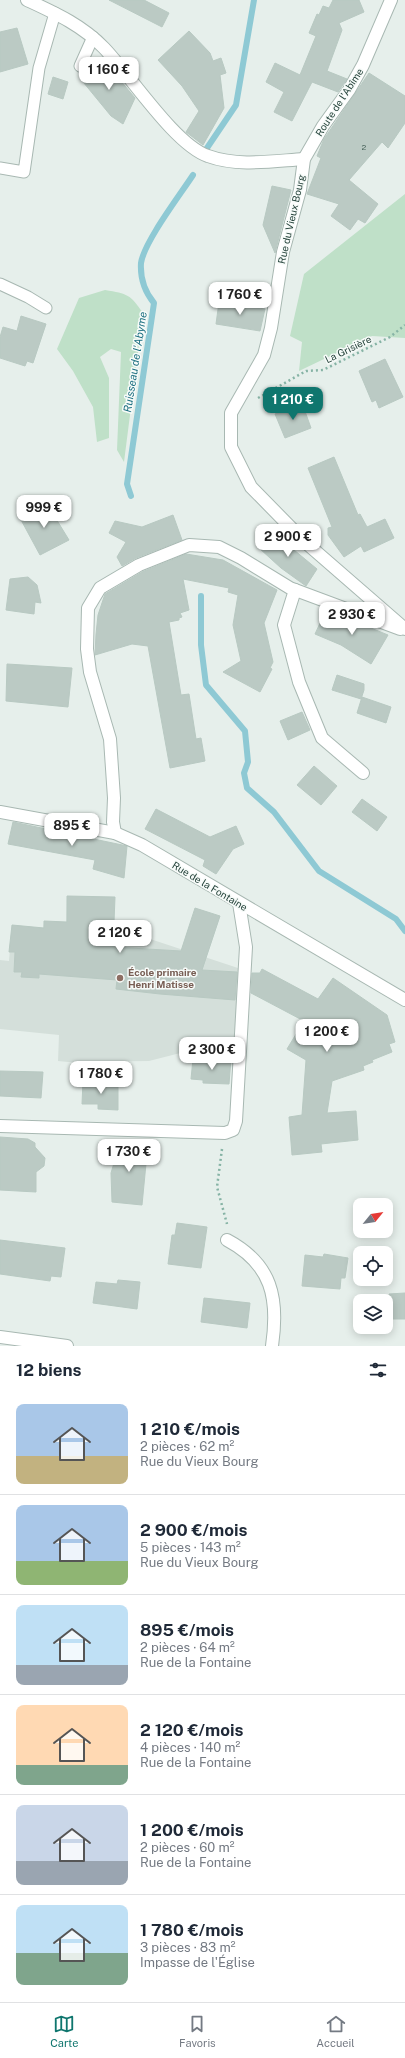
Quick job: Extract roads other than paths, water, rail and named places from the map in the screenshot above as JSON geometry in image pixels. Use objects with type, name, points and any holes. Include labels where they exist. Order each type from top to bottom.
[{"type":"street","points":[[27,0],[73,22],[93,37],[189,146],[201,153],[207,156],[237,162],[304,159]]},
{"type":"street","name":"Route de l'Abîme","points":[[304,159],[323,126],[349,90],[359,72],[391,0]]},
{"type":"street","name":"Rue du Vieux Bourg","points":[[304,159],[300,190],[283,252],[271,328],[264,355],[231,413],[231,447],[251,487],[305,542],[405,630]]},
{"type":"street","points":[[115,833],[113,822],[114,798],[110,739],[90,672],[87,649],[88,608],[100,588],[138,566],[189,545],[219,547],[241,558],[295,590],[405,630]]},
{"type":"street","points":[[295,590],[284,625],[300,682],[322,738],[363,773]]},
{"type":"street","name":"Rue de la Fontaine","points":[[0,812],[115,833],[142,845],[405,1000]]},
{"type":"street","points":[[0,1126],[225,1133],[233,1130],[236,1113],[246,947],[239,903]]},
{"type":"street","points":[[230,1241],[246,1251],[258,1263],[269,1281],[274,1300],[275,1324],[272,1346]]},
{"type":"street","points":[[0,1337],[67,1346]]},
{"type":"lane","points":[[0,168],[24,172],[39,68],[55,13]]},
{"type":"lane","points":[[80,66],[93,37]]},
{"type":"lane","points":[[0,284],[28,297],[46,308]]},
{"type":"waterway","name":"Ruisseau de l'Abyme","points":[[207,148],[236,105],[254,0]]},
{"type":"waterway","name":"Ruisseau de l'Abyme","points":[[131,496],[127,484],[154,303],[144,285],[141,274],[141,263],[155,231],[193,175]]},
{"type":"waterway","name":"Ruisseau de l'Abyme","points":[[201,596],[201,645],[206,685],[245,731],[248,762],[244,773],[247,788],[274,812],[319,871],[396,919],[405,931]]},
{"type":"place","name":"École primaire Henri Matisse","points":[[120,978]]}]
